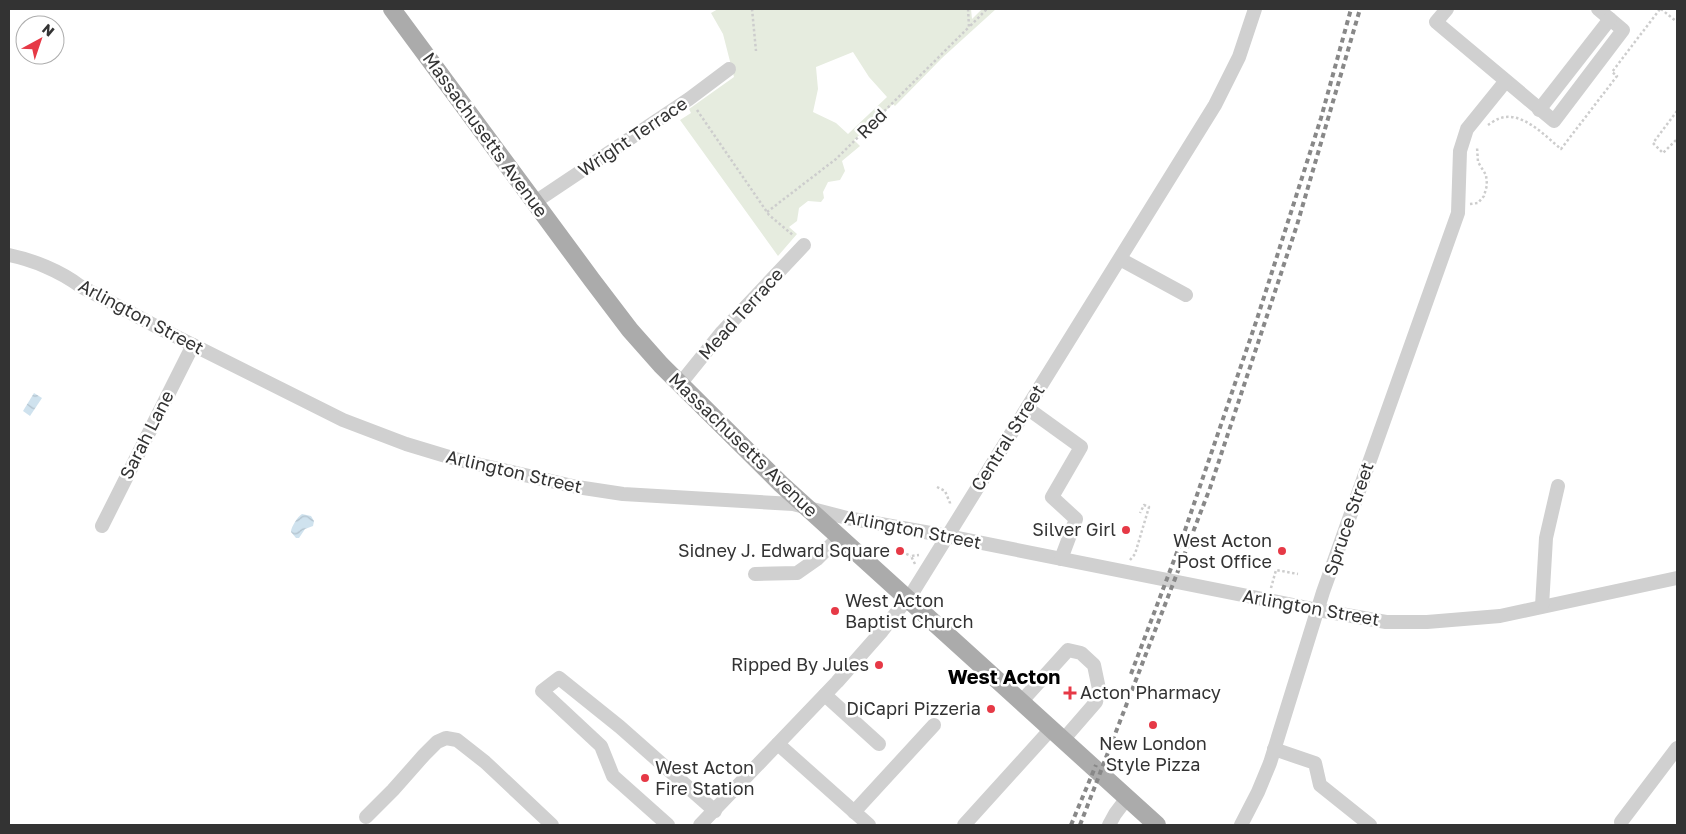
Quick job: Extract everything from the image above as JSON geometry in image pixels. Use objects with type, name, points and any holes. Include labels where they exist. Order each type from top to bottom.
[{"type":"main road","name":"Massachusetts Avenue","points":[[392,9],[648,351],[748,452],[807,508],[1157,825]]},
{"type":"street","name":"Central Street","points":[[700,825],[825,695],[872,643],[907,599],[1202,127],[1227,83],[1242,49],[1255,9]]},
{"type":"street","points":[[1447,9],[1436,22],[1554,122],[1624,30],[1598,9]]},
{"type":"street","name":"Wright Terrace","points":[[535,202],[689,99],[729,69]]},
{"type":"street","name":"Spruce Street","points":[[1242,825],[1258,792],[1274,749],[1318,610],[1464,208],[1460,151],[1467,129],[1506,82]]},
{"type":"street","name":"Mead Terrace","points":[[680,384],[722,332],[804,245]]},
{"type":"street","name":"Arlington Street","points":[[9,255],[22,258],[69,278],[80,286],[193,345],[343,420],[406,444],[460,460],[596,491],[780,503],[847,518],[1386,622],[1427,622],[1500,616],[1677,578]]},
{"type":"street","points":[[1120,259],[1186,295]]},
{"type":"street","name":"Sarah Lane","points":[[102,526],[193,345]]},
{"type":"street","points":[[1027,408],[1081,446],[1052,497],[1076,518],[1061,559]]},
{"type":"street","points":[[1542,606],[1546,538],[1558,486]]},
{"type":"street","points":[[755,574],[797,573],[817,559],[839,537]]},
{"type":"street","points":[[964,825],[1057,735],[1096,702],[1099,689],[1094,665],[1081,653],[1068,650],[1020,702]]},
{"type":"street","points":[[668,825],[614,776],[601,746],[542,691],[559,678],[620,727],[714,810]]},
{"type":"street","points":[[825,695],[880,744]]},
{"type":"street","points":[[854,812],[934,725]]},
{"type":"street","points":[[366,817],[437,742],[446,738],[457,740],[485,762],[552,825]]},
{"type":"street","points":[[778,744],[869,825]]},
{"type":"street","points":[[1621,822],[1677,748]]},
{"type":"street","points":[[1274,749],[1314,763],[1320,785],[1370,825]]},
{"type":"street","points":[[1109,825],[1127,798]]},
{"type":"path","points":[[752,9],[756,52]]},
{"type":"path","points":[[968,9],[969,27]]},
{"type":"path","name":"Red","points":[[767,212],[836,160],[987,9]]},
{"type":"path","points":[[1484,130],[1499,118],[1516,117],[1561,149],[1617,76],[1612,72],[1660,9],[1677,22]]},
{"type":"path","points":[[689,99],[767,212],[804,245]]},
{"type":"path","points":[[1677,111],[1653,143],[1663,153],[1677,139]]},
{"type":"path","points":[[1464,208],[1478,203],[1484,196],[1487,185],[1486,175],[1478,162],[1476,148],[1478,142]]},
{"type":"path","points":[[937,486],[945,492],[950,503],[946,510]]},
{"type":"path","points":[[1129,561],[1135,554],[1149,507],[1144,505],[1140,513]]},
{"type":"path","points":[[902,552],[912,556],[921,555]]},
{"type":"path","points":[[912,556],[915,564]]},
{"type":"path","points":[[1270,589],[1276,570],[1298,574]]},
{"type":"shaded area","points":[[718,9],[971,9],[972,19],[982,9],[996,9],[942,58],[895,106],[893,104],[854,140],[860,146],[842,161],[845,171],[840,180],[828,182],[823,192],[824,198],[821,202],[808,201],[799,208],[797,221],[789,227],[797,234],[778,256],[680,120],[691,113],[689,109],[734,77],[723,34],[711,13]],"holes":[[[853,52],[869,77],[887,97],[848,134],[836,123],[813,112],[818,89],[816,67]]]},
{"type":"water","points":[[34,393],[42,398],[30,416],[23,411]]},
{"type":"water","points":[[302,514],[311,516],[314,521],[313,526],[305,529],[299,538],[296,538],[291,530]]},
{"type":"railway","points":[[1131,674],[1182,539],[1257,319],[1321,118],[1351,9]]},
{"type":"railway","points":[[1080,825],[1210,488],[1297,225],[1360,9]]},
{"type":"railway","points":[[1071,825],[1096,765]]},
{"type":"place","name":"Silver Girl","points":[[1126,530]]},
{"type":"place","name":"Sidney J. Edward Square","points":[[900,551]]},
{"type":"place","name":"West Acton Post Office","points":[[1282,551]]},
{"type":"place","name":"West Acton Baptist Church","points":[[835,611]]},
{"type":"place","name":"Ripped By Jules","points":[[879,665]]},
{"type":"place","name":"Acton Pharmacy","points":[[1070,693]]},
{"type":"place","name":"DiCapri Pizzeria","points":[[991,709]]},
{"type":"place","name":"New London Style Pizza","points":[[1153,725]]},
{"type":"place","name":"West Acton Fire Station","points":[[645,778]]},
{"type":"district","name":"West Acton","points":[[1004,677]]}]
